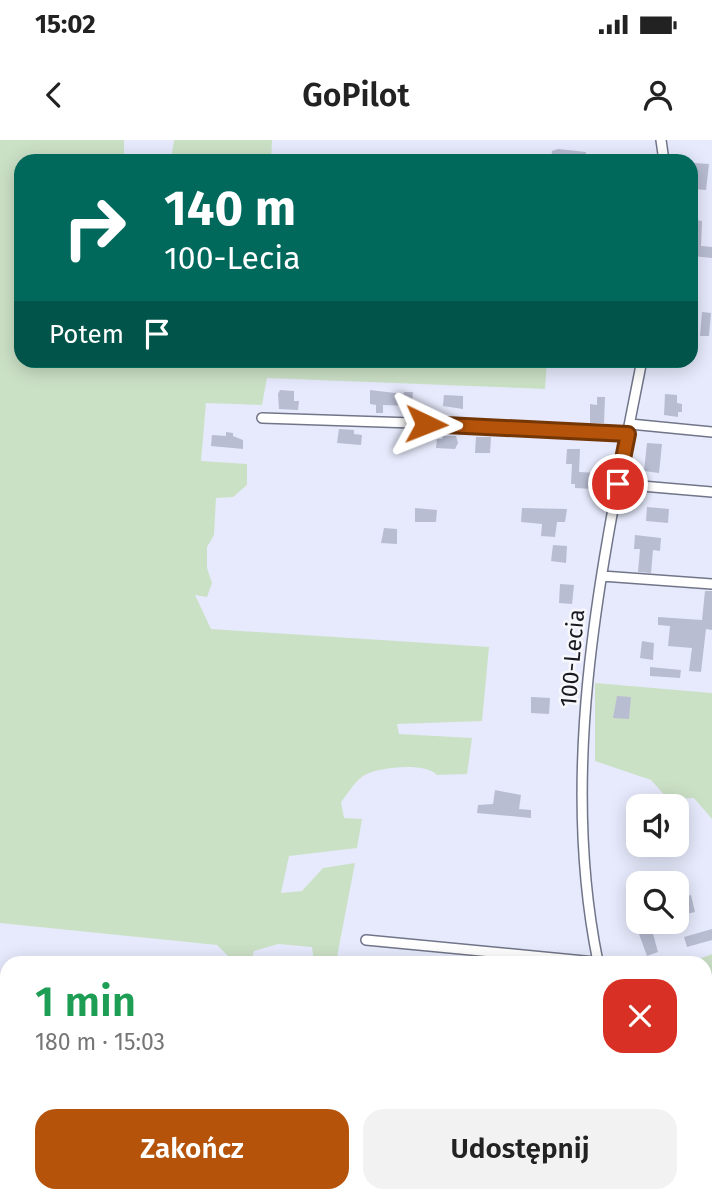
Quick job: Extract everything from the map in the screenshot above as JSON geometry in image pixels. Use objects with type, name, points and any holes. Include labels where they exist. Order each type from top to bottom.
[{"type":"street","name":"100-Lecia","points":[[596,956],[586,880],[583,772],[589,654],[640,368]]},
{"type":"street","points":[[262,418],[712,432]]},
{"type":"street","points":[[618,484],[712,492]]},
{"type":"street","points":[[602,576],[712,584]]},
{"type":"street","points":[[366,940],[534,956]]},
{"type":"green space","points":[[0,140],[124,140],[124,154],[14,154],[14,368],[546,368],[545,389],[267,378],[262,405],[206,403],[201,461],[247,464],[247,485],[233,497],[216,498],[214,535],[207,547],[207,568],[212,583],[207,597],[195,595],[211,629],[489,647],[482,721],[397,724],[399,734],[472,738],[467,774],[437,775],[422,768],[401,767],[379,770],[363,776],[341,802],[344,818],[362,819],[357,848],[289,856],[281,893],[302,891],[323,868],[355,863],[337,956],[313,956],[312,947],[278,944],[254,951],[253,956],[228,956],[217,945],[0,923]]},
{"type":"green space","points":[[174,140],[272,140],[271,154],[172,154]]},
{"type":"green space","points":[[595,683],[712,693],[712,819],[694,798],[689,798],[689,794],[664,794],[651,780],[595,761]]},
{"type":"building","points":[[558,149],[586,152],[552,154],[552,151]]},
{"type":"building","points":[[698,163],[709,164],[706,190],[698,189]]},
{"type":"building","points":[[698,220],[702,221],[701,246],[712,247],[712,258],[698,257]]},
{"type":"building","points":[[702,312],[711,313],[709,336],[700,336]]},
{"type":"building","points":[[280,390],[294,391],[294,401],[299,401],[298,410],[279,409]]},
{"type":"building","points":[[370,390],[404,394],[413,392],[412,406],[383,405],[383,413],[376,413],[376,405],[370,404]]},
{"type":"building","points":[[665,394],[677,395],[677,403],[682,404],[682,412],[678,412],[678,417],[664,415]]},
{"type":"building","points":[[444,395],[463,396],[463,409],[443,406]]},
{"type":"building","points":[[597,397],[605,397],[604,423],[590,423],[590,404],[597,405]]},
{"type":"building","points":[[339,429],[354,430],[354,434],[362,435],[361,445],[337,443]]},
{"type":"building","points":[[226,432],[243,440],[243,449],[211,446],[212,435],[226,436]]},
{"type":"building","points":[[443,436],[456,436],[458,443],[455,449],[436,448],[437,439],[442,439]]},
{"type":"building","points":[[476,437],[491,437],[490,453],[475,453]]},
{"type":"building","points":[[647,443],[662,444],[659,473],[644,471]]},
{"type":"building","points":[[567,449],[580,449],[579,472],[598,473],[597,482],[593,482],[592,489],[575,488],[575,484],[571,484],[572,464],[566,464]]},
{"type":"building","points":[[647,507],[669,509],[668,523],[646,521]]},
{"type":"building","points":[[415,508],[437,510],[436,522],[415,522]]},
{"type":"building","points":[[522,508],[567,509],[565,522],[557,522],[555,537],[541,536],[542,524],[521,522]]},
{"type":"building","points":[[384,528],[397,529],[397,544],[381,543]]},
{"type":"building","points":[[635,535],[661,538],[660,551],[653,550],[651,573],[638,572],[640,549],[634,549]]},
{"type":"building","points":[[553,545],[567,546],[566,563],[551,561]]},
{"type":"building","points":[[560,584],[574,585],[572,604],[559,603]]},
{"type":"building","points":[[705,591],[712,591],[712,630],[706,629],[701,672],[689,671],[692,648],[668,646],[670,626],[658,625],[658,617],[702,620]]},
{"type":"building","points":[[642,641],[654,643],[653,660],[640,658]]},
{"type":"building","points":[[650,667],[681,670],[680,678],[650,676]]},
{"type":"building","points":[[617,696],[631,697],[629,719],[613,718]]},
{"type":"building","points":[[531,697],[550,698],[549,714],[531,713]]},
{"type":"building","points":[[495,790],[521,795],[519,809],[531,810],[531,818],[477,813],[478,805],[493,804]]},
{"type":"building","points":[[689,895],[695,912],[689,913]]},
{"type":"building","points":[[712,929],[712,940],[687,947],[684,937]]},
{"type":"building","points":[[639,934],[653,934],[658,952],[647,956]]},
{"type":"route","points":[[426,424],[536,427],[628,434],[618,484]]}]
